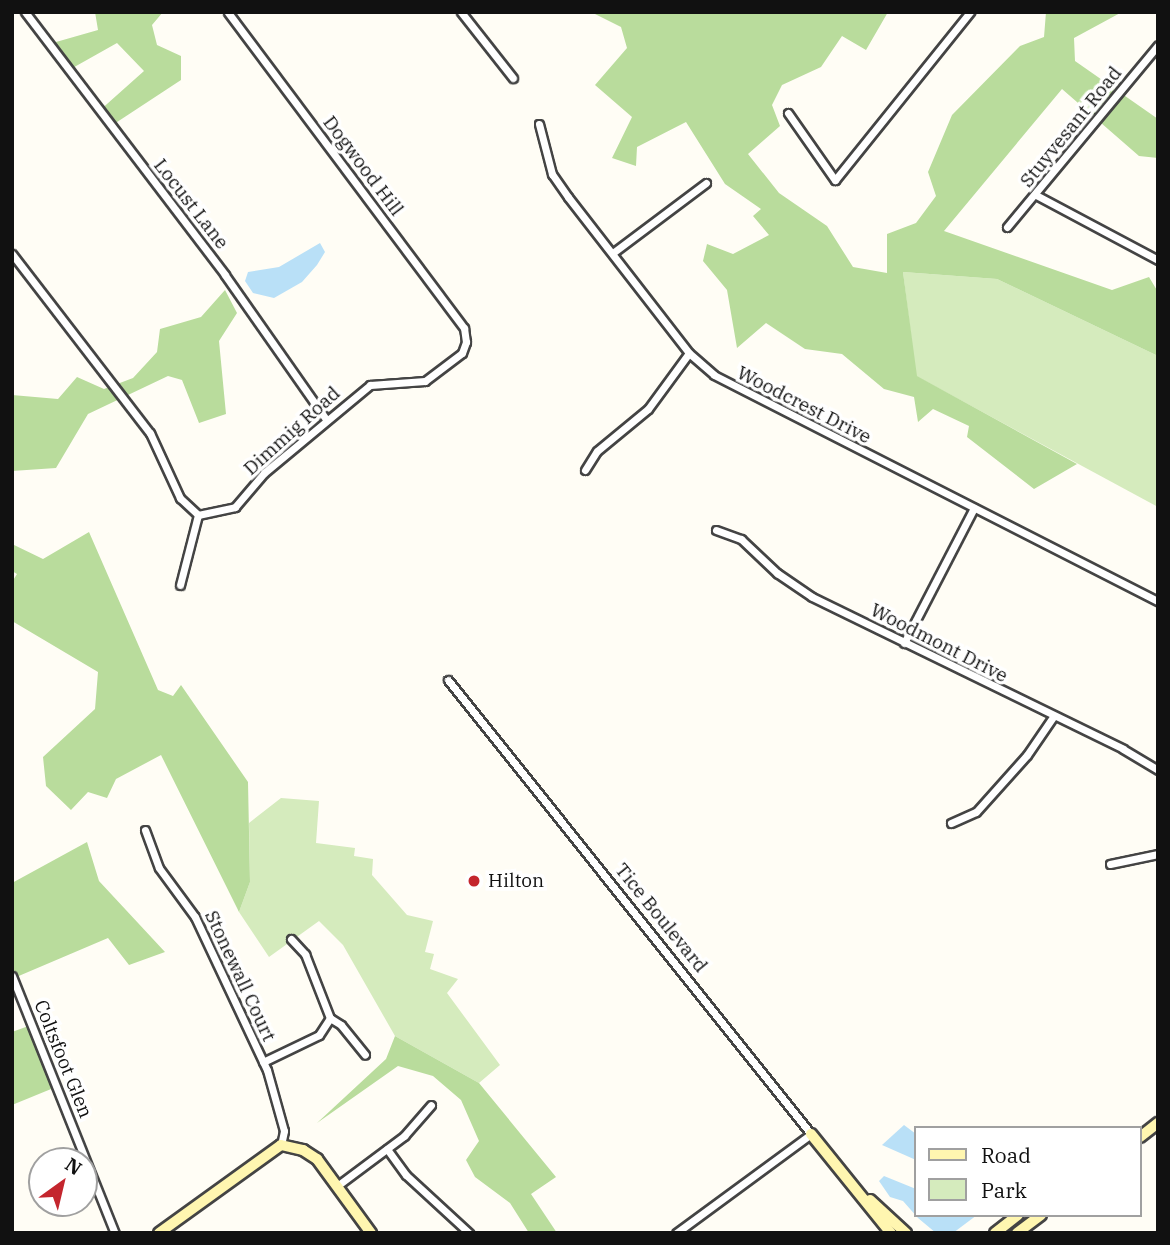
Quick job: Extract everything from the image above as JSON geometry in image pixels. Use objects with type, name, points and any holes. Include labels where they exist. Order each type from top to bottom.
[{"type":"main road","points":[[1142,1134],[1158,1123]]},
{"type":"main road","name":"Tice Boulevard","points":[[811,1134],[891,1233]]},
{"type":"main road","points":[[159,1233],[281,1145],[313,1155],[371,1233]]},
{"type":"main road","name":"Tice Boulevard","points":[[846,1179],[905,1231]]},
{"type":"main road","points":[[995,1233],[1015,1217]]},
{"type":"main road","points":[[1017,1233],[1038,1217]]},
{"type":"street","name":"Locust Lane","points":[[26,12],[225,275],[326,419]]},
{"type":"street","name":"Dogwood Hill","points":[[228,12],[464,328],[466,342]]},
{"type":"street","points":[[461,12],[513,78]]},
{"type":"street","points":[[788,113],[835,180],[970,12]]},
{"type":"street","name":"Stuyvesant Road","points":[[1007,227],[1158,45]]},
{"type":"street","name":"Woodcrest Drive","points":[[538,124],[552,173],[689,353],[727,384],[1158,601]]},
{"type":"street","points":[[614,252],[706,183]]},
{"type":"street","points":[[1036,195],[1158,260]]},
{"type":"street","points":[[12,254],[150,433],[180,498],[198,515],[180,585]]},
{"type":"street","name":"Dimmig Road","points":[[198,515],[235,507],[264,473],[370,385],[432,379],[461,353],[466,342]]},
{"type":"street","points":[[585,470],[597,452],[648,409],[689,353]]},
{"type":"street","points":[[904,643],[974,508]]},
{"type":"street","name":"Woodmont Drive","points":[[716,530],[741,539],[794,586],[1053,717],[1123,749],[1158,770]]},
{"type":"street","name":"Tice Boulevard","points":[[448,680],[811,1134]]},
{"type":"street","points":[[951,823],[976,812],[1032,749],[1053,717]]},
{"type":"street","name":"Stonewall Court","points":[[145,831],[159,868],[195,917],[263,1062],[280,1110],[284,1130],[281,1145]]},
{"type":"street","points":[[1110,864],[1158,854]]},
{"type":"street","points":[[290,939],[305,954],[330,1018],[341,1024],[365,1055]]},
{"type":"street","name":"Coltsfoot Glen","points":[[12,975],[116,1233]]},
{"type":"street","points":[[263,1062],[319,1035],[330,1018]]},
{"type":"street","points":[[337,1186],[387,1149],[431,1105]]},
{"type":"street","points":[[676,1233],[811,1134]]},
{"type":"street","points":[[387,1149],[406,1175],[469,1233]]},
{"type":"green space","points":[[95,12],[163,12],[152,25],[157,45],[181,56],[181,80],[111,126],[98,112],[144,71],[117,43],[69,70],[49,44],[98,30]]},
{"type":"green space","points":[[591,12],[888,12],[866,50],[842,36],[821,67],[782,85],[772,105],[780,126],[748,154],[779,193],[827,226],[853,267],[887,273],[887,234],[916,223],[936,196],[928,172],[952,115],[1020,46],[1044,37],[1046,12],[1122,12],[1074,38],[1075,61],[1158,119],[1158,158],[1139,156],[1062,89],[944,231],[1112,290],[1149,277],[1158,292],[1158,356],[997,279],[903,272],[917,376],[1077,464],[1034,489],[967,437],[969,426],[933,409],[918,422],[914,397],[884,389],[842,354],[805,349],[766,323],[737,348],[727,290],[703,261],[707,244],[733,254],[769,235],[753,216],[761,209],[725,184],[686,122],[637,147],[636,166],[612,158],[632,117],[595,85],[627,48],[621,27]]},
{"type":"green space","points":[[903,272],[997,279],[1158,356],[1158,507],[916,376]]},
{"type":"green space","points":[[225,290],[237,313],[219,341],[226,414],[199,423],[182,380],[168,376],[88,414],[56,468],[12,471],[12,395],[58,399],[77,377],[104,389],[133,378],[157,352],[160,329],[201,317]]},
{"type":"green space","points":[[89,532],[158,690],[173,696],[181,685],[248,782],[250,882],[239,912],[161,755],[116,779],[107,798],[88,792],[71,810],[46,786],[43,757],[95,709],[98,672],[12,621],[12,582],[17,574],[12,571],[12,544],[43,559]]},
{"type":"green space","points":[[281,798],[319,801],[316,843],[355,848],[354,856],[373,859],[372,875],[407,915],[433,921],[425,952],[434,954],[430,969],[458,979],[447,993],[500,1065],[479,1083],[395,1036],[343,945],[319,921],[269,957],[239,912],[250,882],[249,823]]},
{"type":"green space","points":[[87,842],[99,881],[165,952],[129,965],[108,938],[14,978],[12,883]]},
{"type":"green space","points":[[34,1024],[56,1087],[12,1105],[12,1032]]},
{"type":"green space","points":[[395,1036],[479,1083],[556,1177],[531,1194],[557,1233],[529,1233],[510,1203],[475,1177],[466,1160],[479,1141],[461,1100],[433,1076],[398,1066],[317,1123],[386,1059]]},
{"type":"water","points":[[320,243],[325,252],[317,265],[302,282],[274,298],[253,293],[245,281],[248,272],[279,267]]},
{"type":"water","points":[[904,1125],[914,1132],[914,1159],[882,1145]]},
{"type":"water","points":[[884,1176],[914,1188],[914,1213],[903,1201],[890,1197],[879,1181]]},
{"type":"water","points":[[974,1217],[953,1233],[936,1233],[918,1218]]},
{"type":"place","name":"Hilton","points":[[474,881]]}]
